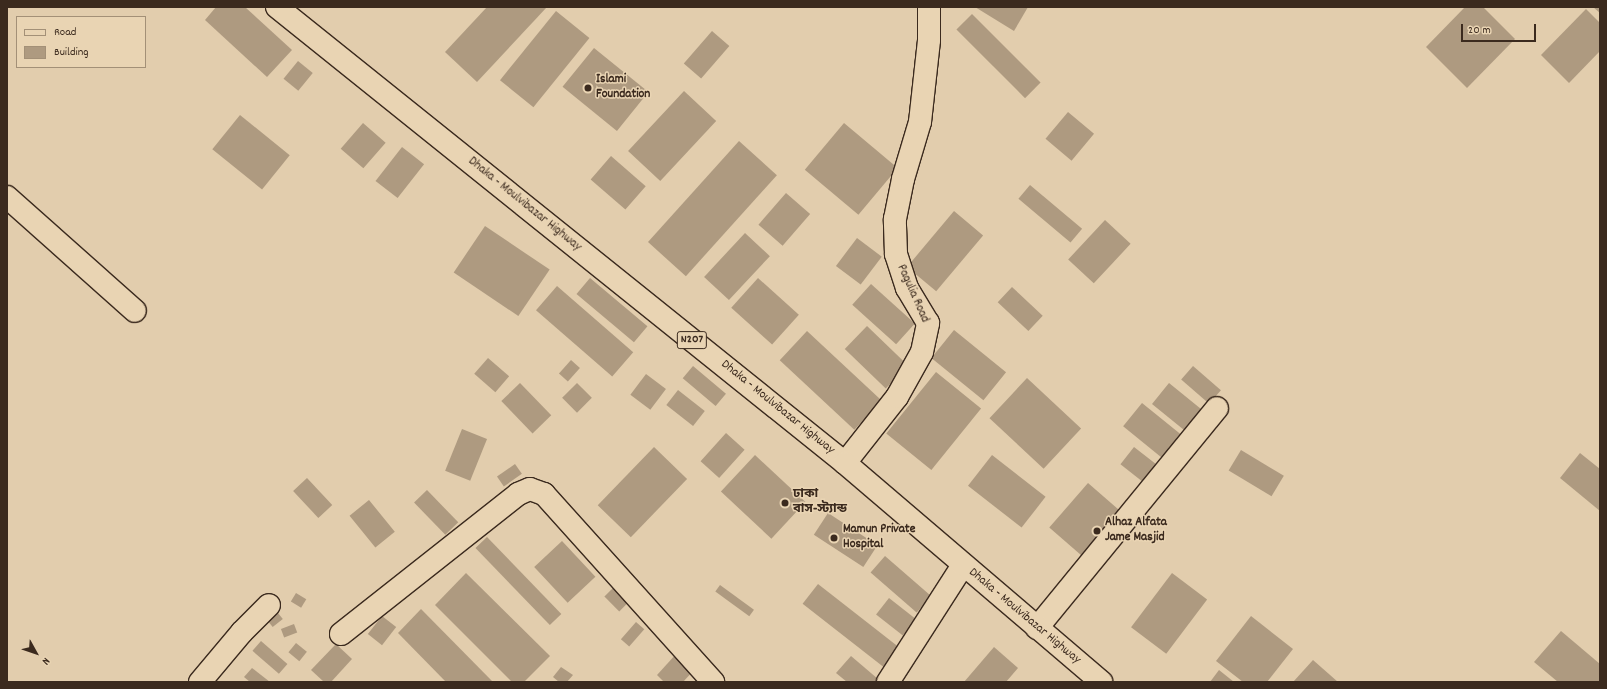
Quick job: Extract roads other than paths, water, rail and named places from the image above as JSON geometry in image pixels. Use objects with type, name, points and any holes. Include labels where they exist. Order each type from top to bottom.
[{"type":"main road","name":"Dhaka - Moulvibazar Highway","points":[[277,7],[845,463],[1101,682]]},
{"type":"main road","name":"Pagulia Road","points":[[845,463],[897,397],[922,352],[928,323],[907,288],[896,254],[895,219],[903,178],[920,122],[929,40],[929,7]]},
{"type":"main road","points":[[7,197],[135,311]]},
{"type":"main road","points":[[1037,628],[1217,408]]},
{"type":"main road","points":[[341,634],[518,494],[530,489],[544,494],[713,682]]},
{"type":"main road","points":[[888,682],[963,565]]},
{"type":"main road","points":[[200,682],[242,632],[269,606]]},
{"type":"place","name":"Islami Foundation","points":[[588,88]]},
{"type":"place","name":"ঢাকা বাস-স্ট্যান্ড","points":[[785,503]]},
{"type":"place","name":"Alhaz Alfata Jame Masjid","points":[[1097,531]]},
{"type":"place","name":"Mamun Private Hospital","points":[[834,538]]}]
